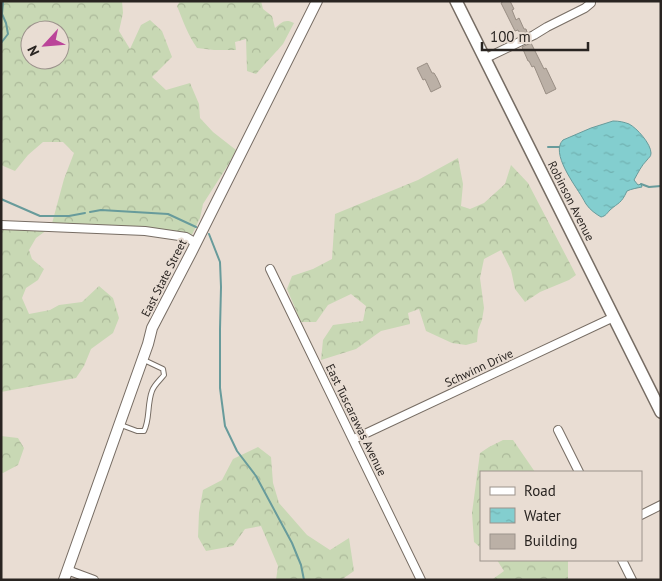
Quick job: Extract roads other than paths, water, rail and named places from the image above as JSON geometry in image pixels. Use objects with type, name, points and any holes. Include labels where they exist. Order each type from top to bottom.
[{"type":"main road","name":"Robinson Avenue","points":[[456,1],[661,412]]},
{"type":"street","name":"East State Street","points":[[66,575],[152,328],[317,1]]},
{"type":"street","points":[[484,59],[534,36],[547,27],[585,8],[591,1]]},
{"type":"street","points":[[1,225],[145,231],[186,238],[196,243]]},
{"type":"street","name":"East Tuscarawas Avenue","points":[[270,270],[422,580]]},
{"type":"street","name":"Schwinn Drive","points":[[354,439],[614,317]]},
{"type":"street","points":[[558,430],[578,471]]},
{"type":"street","points":[[642,514],[661,505]]},
{"type":"street","points":[[622,561],[632,580]]},
{"type":"street","points":[[66,575],[94,580]]},
{"type":"lane","points":[[119,424],[137,431],[144,431],[147,425],[152,390],[164,375],[164,372],[163,369],[142,359]]},
{"type":"water","points":[[613,121],[627,123],[636,129],[646,141],[651,154],[634,180],[638,185],[641,184],[642,187],[627,191],[620,202],[601,217],[588,206],[569,177],[561,161],[560,146],[563,140]]},
{"type":"waterway","points":[[1,43],[8,34],[2,14],[2,1]]},
{"type":"waterway","points":[[548,147],[559,147]]},
{"type":"waterway","points":[[641,184],[649,187],[661,186]]},
{"type":"waterway","points":[[1,199],[40,216],[69,216],[85,213]]},
{"type":"waterway","points":[[90,212],[101,210],[168,214],[196,227]]},
{"type":"waterway","points":[[209,234],[220,262],[220,388],[225,426],[237,451],[256,476],[292,543],[301,565],[304,580]]}]
